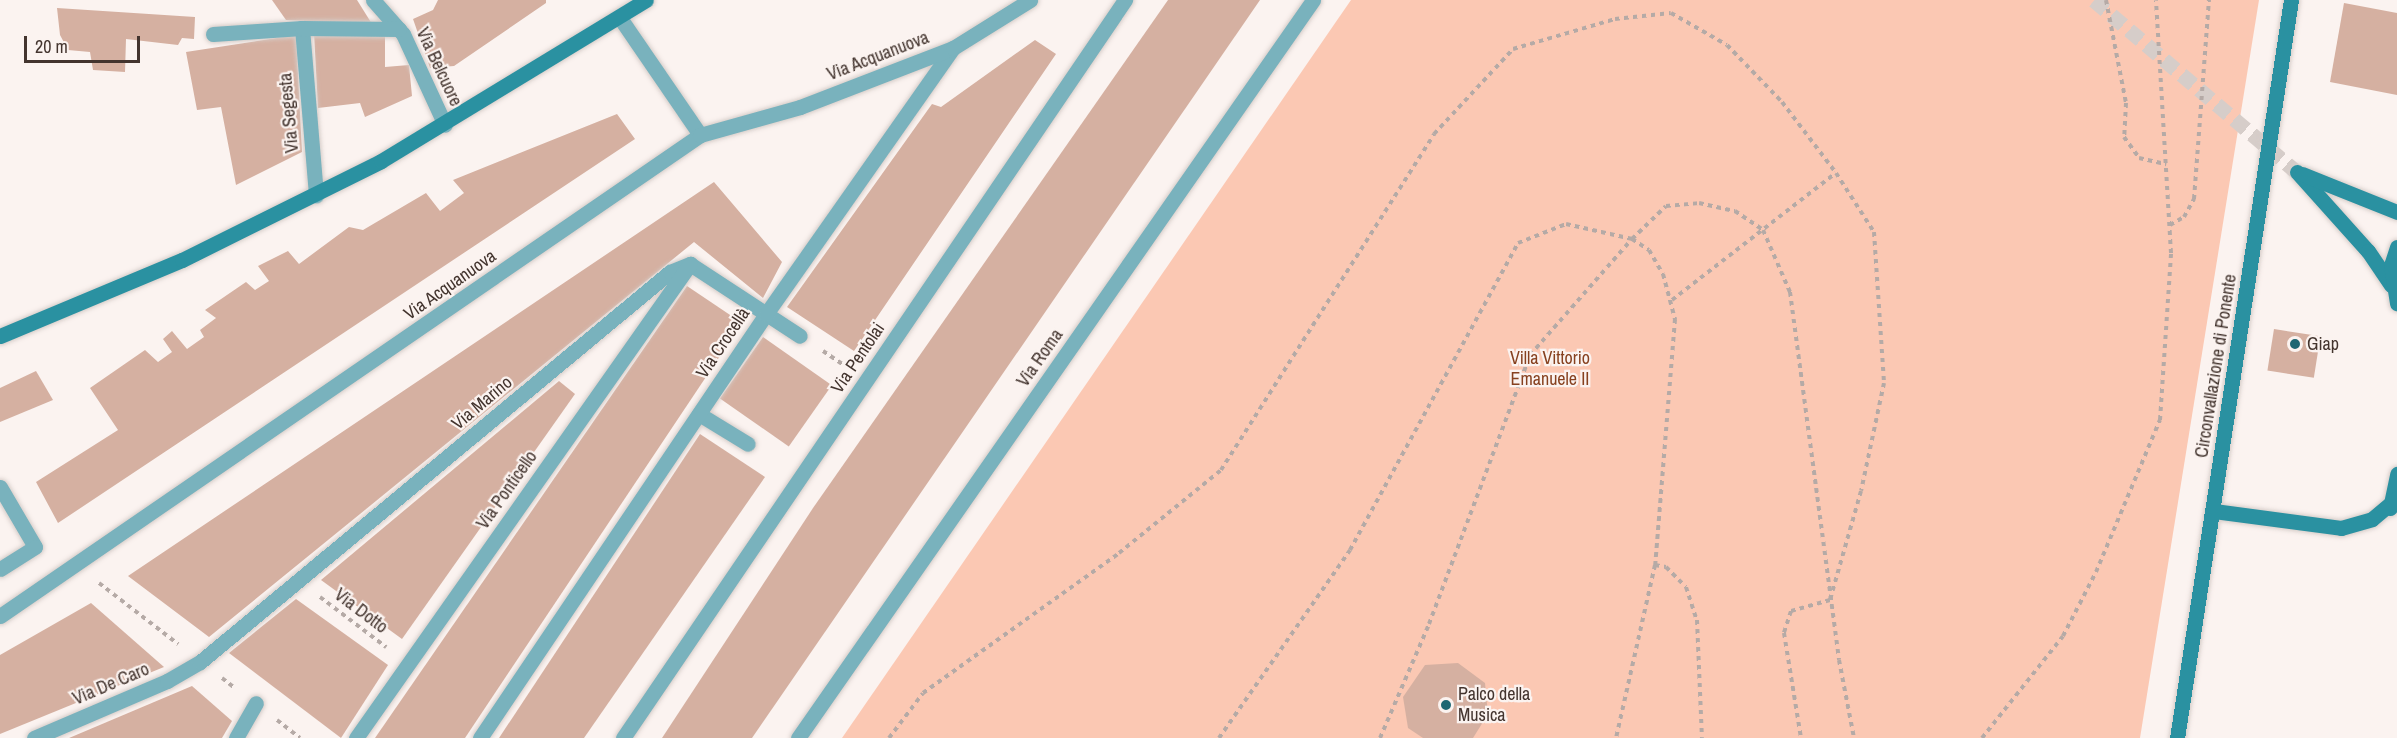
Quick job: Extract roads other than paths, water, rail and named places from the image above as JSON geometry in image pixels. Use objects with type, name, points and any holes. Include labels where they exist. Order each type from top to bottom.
[{"type":"main road","points":[[0,336],[182,260],[316,195],[445,125],[646,0]]},
{"type":"main road","name":"Circonvallazione di Ponente","points":[[2177,738],[2214,511],[2291,0]]},
{"type":"main road","points":[[2397,212],[2297,172],[2368,251],[2391,285],[2397,304]]},
{"type":"main road","points":[[2391,285],[2391,265],[2397,247]]},
{"type":"main road","points":[[2214,511],[2341,528],[2373,519],[2394,503],[2397,474]]},
{"type":"street","name":"Via Belcuore","points":[[373,0],[399,29],[445,125]]},
{"type":"street","name":"Via Crocellà","points":[[480,738],[766,314],[953,48],[1030,0]]},
{"type":"street","name":"Via Pentolai","points":[[623,738],[1125,0]]},
{"type":"street","name":"Via Roma","points":[[798,738],[1313,0]]},
{"type":"street","points":[[620,18],[700,135]]},
{"type":"street","points":[[213,34],[302,28],[399,29]]},
{"type":"street","name":"Via Segesta","points":[[302,28],[316,195]]},
{"type":"street","name":"Via Acquanuova","points":[[0,616],[700,135],[800,107],[953,48]]},
{"type":"street","points":[[690,264],[801,336]]},
{"type":"street","name":"Via Marino","points":[[201,662],[670,272],[690,264]]},
{"type":"street","name":"Via Ponticello","points":[[356,738],[690,264]]},
{"type":"street","points":[[699,414],[748,444]]},
{"type":"street","points":[[0,487],[35,547],[0,569]]},
{"type":"street","name":"Via De Caro","points":[[34,738],[167,681],[201,662]]},
{"type":"street","points":[[236,738],[256,703]]},
{"type":"tunnel","points":[[2094,0],[2297,172]]},
{"type":"place","name":"Giap","points":[[2295,344]]},
{"type":"place","name":"Palco della Musica","points":[[1446,705]]},
{"type":"park label","name":"Villa Vittorio Emanuele II","points":[[1550,370]]}]
